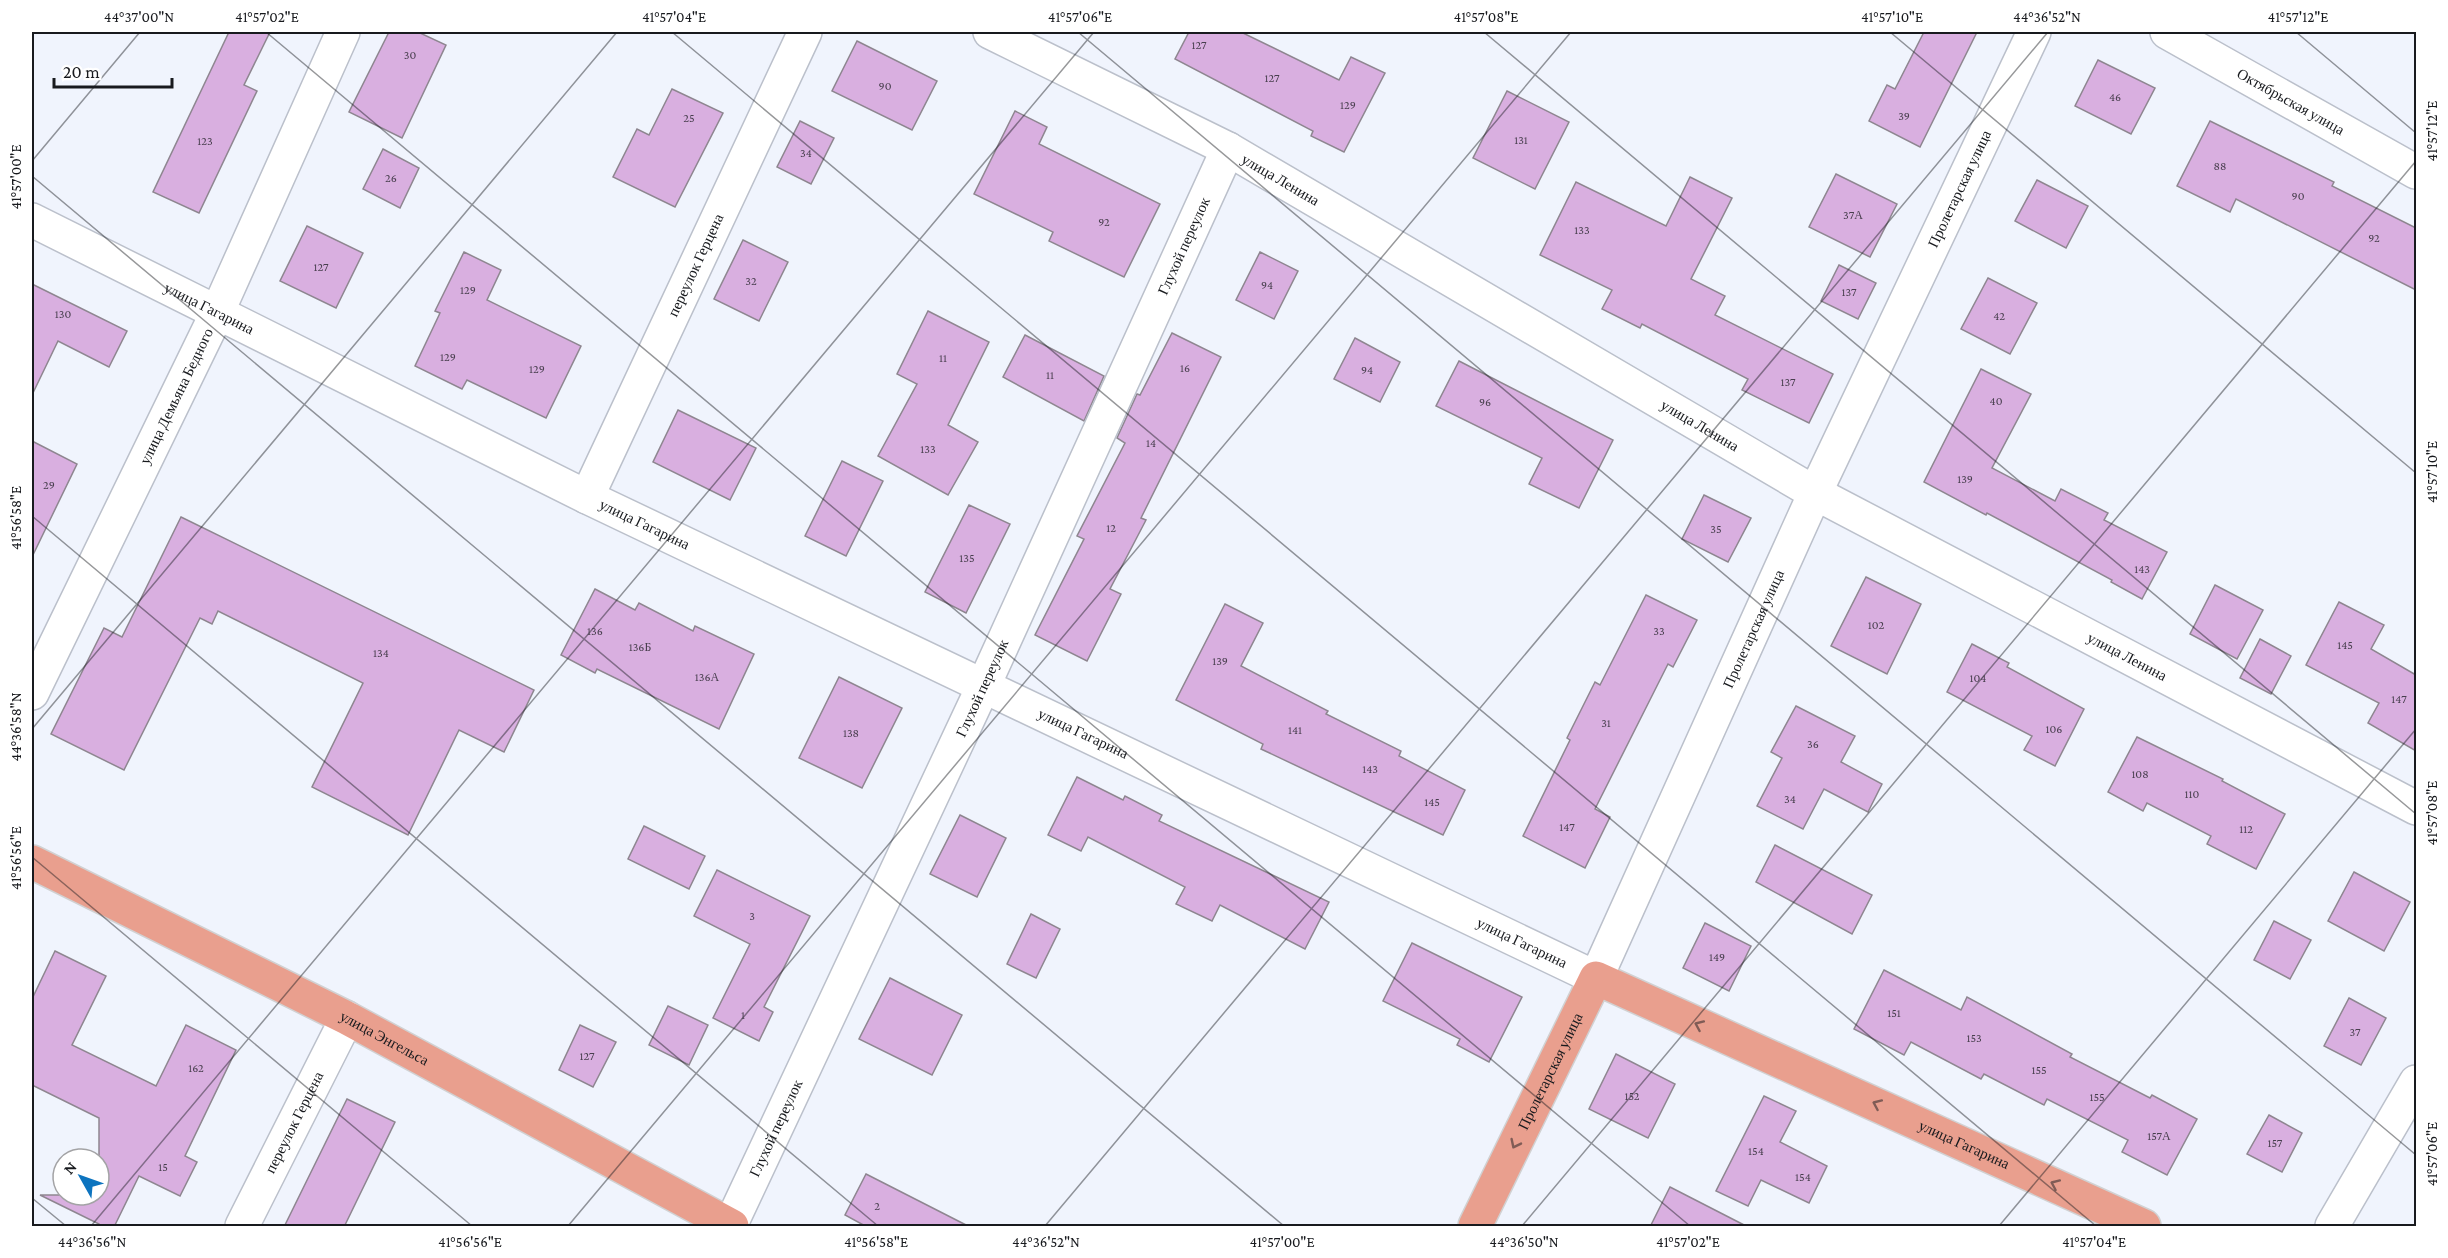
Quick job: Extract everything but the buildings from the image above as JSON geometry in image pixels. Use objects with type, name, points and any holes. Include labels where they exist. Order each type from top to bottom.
[{"type":"main road","name":"улица Энгельса","points":[[32,862],[347,1018],[731,1226]]},
{"type":"main road","name":"улица Гагарина","points":[[1596,978],[2103,1217],[2144,1227]]},
{"type":"main road","name":"Пролетарская улица","points":[[1474,1227],[1596,978]]},
{"type":"street","name":"улица Демьяна Бедного","points":[[32,693],[217,313],[343,32]]},
{"type":"street","name":"переулок Герцена","points":[[587,497],[805,32]]},
{"type":"street","name":"улица Ленина","points":[[990,32],[1228,149],[1815,493],[2416,808]]},
{"type":"street","name":"Пролетарская улица","points":[[1596,978],[1815,493],[2034,32]]},
{"type":"street","name":"Октябрьская улица","points":[[2167,32],[2416,172]]},
{"type":"street","name":"Глухой переулок","points":[[731,1226],[983,687],[1228,149]]},
{"type":"street","name":"улица Гагарина","points":[[32,220],[587,497],[1596,978]]},
{"type":"street","name":"переулок Герцена","points":[[242,1227],[347,1018]]},
{"type":"street","points":[[2332,1227],[2416,1082]]}]
